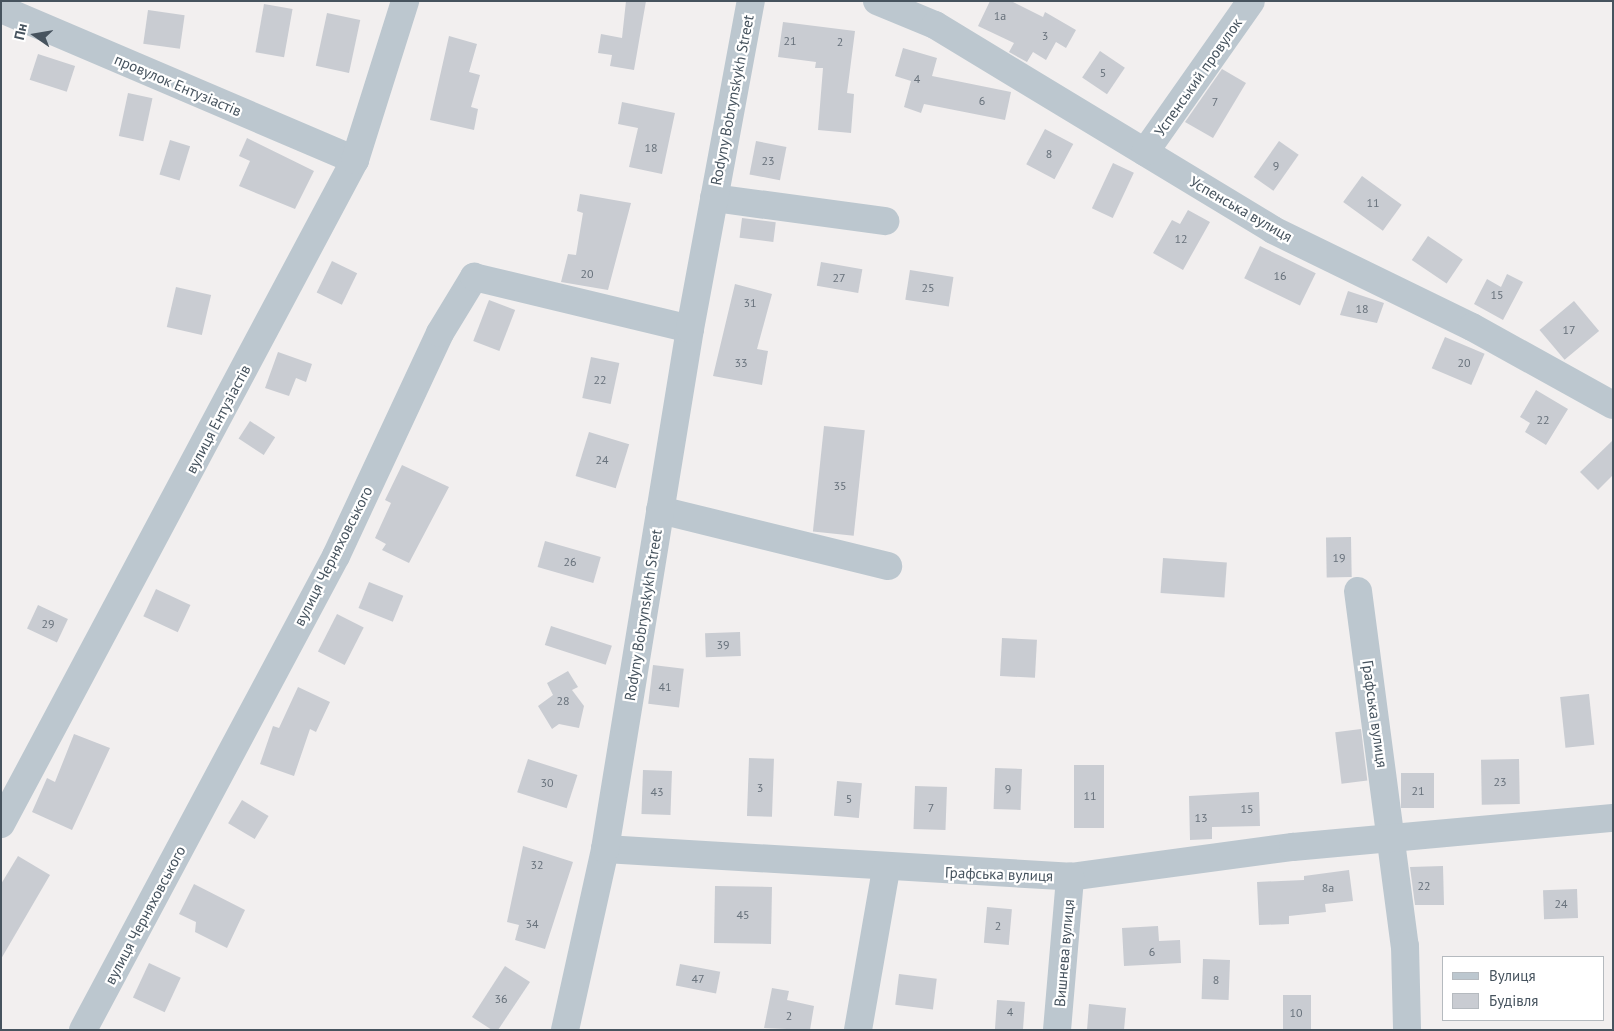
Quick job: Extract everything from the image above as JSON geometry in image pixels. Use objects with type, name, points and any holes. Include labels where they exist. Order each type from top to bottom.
[{"type":"street","name":"вулиця Ентузіастів","points":[[1,824],[356,160],[404,1]]},
{"type":"street","name":"Rodyny Bobrynskykh Street","points":[[566,1030],[605,849],[690,329],[751,1]]},
{"type":"street","name":"Успенська вулиця","points":[[877,1],[935,25],[1273,230],[1472,327],[1613,406]]},
{"type":"street","name":"Успенський провулок","points":[[1144,152],[1251,1]]},
{"type":"street","name":"провулок Ентузіастів","points":[[1,9],[356,160]]},
{"type":"street","name":"Rodyny Bobrynskykh Street","points":[[714,198],[885,221]]},
{"type":"street","name":"вулиця Черняховського","points":[[83,1030],[336,556],[440,333],[474,277],[690,329]]},
{"type":"street","points":[[660,510],[888,566]]},
{"type":"street","name":"Графська вулиця","points":[[1358,591],[1406,946],[1407,1030]]},
{"type":"street","name":"Графська вулиця","points":[[605,849],[886,869],[1070,877],[1392,836],[1613,818]]},
{"type":"street","points":[[858,1030],[886,869]]},
{"type":"street","name":"Вишнева вулиця","points":[[1057,1030],[1070,877]]},
{"type":"building","points":[[626,1],[646,1],[634,70],[610,66],[612,55],[598,53],[601,34],[622,38]]},
{"type":"building","points":[[990,1],[1011,1],[1043,17],[1045,12],[1076,30],[1066,48],[1056,42],[1046,60],[1033,52],[1027,62],[1009,52],[1014,43],[978,26]]},
{"type":"building","points":[[264,4],[293,9],[284,57],[255,52]]},
{"type":"building","points":[[148,10],[185,15],[180,49],[143,44]]},
{"type":"building","points":[[327,13],[360,20],[349,73],[316,66]]},
{"type":"building","points":[[783,22],[855,31],[847,93],[854,94],[851,133],[818,130],[823,68],[815,68],[816,62],[778,57]]},
{"type":"building","points":[[449,36],[477,44],[469,72],[480,75],[471,107],[478,109],[474,130],[430,120]]},
{"type":"building","points":[[903,48],[937,58],[932,76],[1011,92],[1005,120],[924,104],[921,113],[904,107],[911,81],[895,76]]},
{"type":"building","points":[[1100,51],[1125,68],[1107,94],[1082,78]]},
{"type":"building","points":[[38,54],[75,66],[67,92],[30,80]]},
{"type":"building","points":[[1222,69],[1246,83],[1213,138],[1185,122]]},
{"type":"building","points":[[128,93],[152,98],[143,141],[119,136]]},
{"type":"building","points":[[622,102],[675,113],[662,174],[629,167],[638,128],[618,124]]},
{"type":"building","points":[[1045,129],[1073,144],[1054,179],[1026,164]]},
{"type":"building","points":[[247,138],[314,171],[295,209],[239,186],[250,161],[239,156]]},
{"type":"building","points":[[170,140],[190,146],[180,181],[159,174]]},
{"type":"building","points":[[756,141],[786,147],[780,180],[750,174]]},
{"type":"building","points":[[1279,141],[1299,155],[1273,191],[1254,177]]},
{"type":"building","points":[[1113,163],[1134,173],[1113,218],[1092,208]]},
{"type":"building","points":[[1362,176],[1402,205],[1383,231],[1343,202]]},
{"type":"building","points":[[580,194],[631,203],[608,290],[561,282],[568,254],[576,255],[583,213],[577,211]]},
{"type":"building","points":[[1188,210],[1210,222],[1183,270],[1153,253],[1172,220],[1180,224]]},
{"type":"building","points":[[742,218],[776,222],[773,242],[740,238]]},
{"type":"building","points":[[1428,236],[1463,259],[1447,284],[1412,260]]},
{"type":"building","points":[[1260,246],[1316,273],[1300,306],[1244,278]]},
{"type":"building","points":[[332,261],[357,273],[342,305],[317,292]]},
{"type":"building","points":[[821,262],[862,269],[858,293],[817,286]]},
{"type":"building","points":[[910,270],[953,277],[949,307],[905,300]]},
{"type":"building","points":[[1507,274],[1523,282],[1503,320],[1474,304],[1487,279],[1501,287]]},
{"type":"building","points":[[735,284],[772,294],[757,349],[768,351],[762,385],[713,376]]},
{"type":"building","points":[[176,287],[211,295],[202,335],[167,327]]},
{"type":"building","points":[[1348,291],[1384,303],[1377,323],[1340,315]]},
{"type":"building","points":[[489,300],[515,310],[499,351],[473,341]]},
{"type":"building","points":[[1574,301],[1599,331],[1565,360],[1540,330]]},
{"type":"building","points":[[1445,337],[1485,354],[1471,385],[1432,368]]},
{"type":"building","points":[[278,352],[312,364],[306,382],[296,378],[289,396],[265,388]]},
{"type":"building","points":[[591,357],[619,363],[611,404],[582,398]]},
{"type":"building","points":[[1536,390],[1568,409],[1546,445],[1525,432],[1530,423],[1520,417]]},
{"type":"building","points":[[250,421],[275,437],[264,455],[239,439]]},
{"type":"building","points":[[824,426],[865,430],[854,536],[813,531]]},
{"type":"building","points":[[589,432],[629,444],[616,488],[576,476]]},
{"type":"building","points":[[1613,440],[1613,475],[1598,490],[1580,472]]},
{"type":"building","points":[[402,465],[449,487],[409,563],[382,550],[386,544],[375,538],[391,503],[385,500]]},
{"type":"building","points":[[1326,537],[1351,537],[1352,577],[1327,577]]},
{"type":"building","points":[[545,541],[601,557],[593,583],[538,567]]},
{"type":"building","points":[[1163,558],[1227,562],[1224,597],[1161,593]]},
{"type":"building","points":[[369,582],[403,596],[393,622],[359,608]]},
{"type":"building","points":[[156,589],[190,605],[178,632],[143,616]]},
{"type":"building","points":[[38,605],[68,619],[57,643],[27,629]]},
{"type":"building","points":[[337,614],[364,628],[345,665],[318,651]]},
{"type":"building","points":[[551,626],[612,646],[606,665],[545,645]]},
{"type":"building","points":[[740,632],[741,656],[706,657],[705,633]]},
{"type":"building","points":[[1002,638],[1037,640],[1035,678],[1000,676]]},
{"type":"building","points":[[653,665],[684,669],[679,707],[648,704]]},
{"type":"building","points":[[568,671],[578,687],[572,690],[584,706],[579,728],[559,724],[552,729],[538,706],[553,695],[547,683]]},
{"type":"building","points":[[298,687],[330,702],[316,732],[310,729],[294,776],[260,764],[273,726],[279,728]]},
{"type":"building","points":[[1589,694],[1594,745],[1565,748],[1560,697]]},
{"type":"building","points":[[1361,729],[1367,781],[1342,784],[1335,732]]},
{"type":"building","points":[[74,734],[110,748],[72,830],[32,812],[47,778],[55,782]]},
{"type":"building","points":[[749,758],[774,759],[772,817],[747,816]]},
{"type":"building","points":[[528,759],[577,775],[567,808],[517,792]]},
{"type":"building","points":[[1519,759],[1520,804],[1482,805],[1481,760]]},
{"type":"building","points":[[1074,765],[1104,765],[1104,828],[1074,828]]},
{"type":"building","points":[[995,768],[1022,769],[1021,810],[994,809]]},
{"type":"building","points":[[643,770],[672,771],[670,815],[641,814]]},
{"type":"building","points":[[1401,773],[1434,773],[1434,808],[1401,808]]},
{"type":"building","points":[[837,781],[862,783],[859,818],[834,816]]},
{"type":"building","points":[[915,786],[947,787],[945,830],[913,829]]},
{"type":"building","points":[[1259,792],[1260,826],[1212,827],[1212,839],[1190,840],[1189,796]]},
{"type":"building","points":[[242,800],[269,816],[255,839],[228,823]]},
{"type":"building","points":[[523,846],[573,862],[545,949],[515,940],[519,925],[507,922]]},
{"type":"building","points":[[18,856],[50,875],[1,959],[1,884]]},
{"type":"building","points":[[1443,866],[1444,905],[1415,905],[1410,867]]},
{"type":"building","points":[[1349,870],[1353,901],[1325,904],[1326,912],[1289,916],[1289,924],[1259,925],[1257,882],[1304,880],[1304,876]]},
{"type":"building","points":[[194,884],[245,910],[227,948],[195,932],[196,922],[179,914]]},
{"type":"building","points":[[715,886],[772,887],[771,944],[714,943]]},
{"type":"building","points":[[1577,889],[1578,918],[1544,919],[1543,890]]},
{"type":"building","points":[[987,907],[1012,909],[1009,945],[984,943]]},
{"type":"building","points":[[1158,926],[1159,941],[1180,940],[1181,963],[1124,966],[1122,928]]},
{"type":"building","points":[[1203,959],[1230,960],[1229,1000],[1202,999]]},
{"type":"building","points":[[149,963],[181,978],[165,1012],[133,997]]},
{"type":"building","points":[[680,964],[720,972],[716,993],[676,986]]},
{"type":"building","points":[[505,966],[530,982],[498,1030],[492,1030],[472,1017]]},
{"type":"building","points":[[899,974],[937,979],[933,1009],[895,1005]]},
{"type":"building","points":[[772,988],[789,991],[787,1000],[814,1006],[810,1030],[764,1028]]},
{"type":"building","points":[[1283,995],[1311,995],[1311,1030],[1283,1030]]},
{"type":"building","points":[[997,1000],[1025,1002],[1023,1030],[995,1030]]},
{"type":"building","points":[[1089,1004],[1126,1008],[1124,1030],[1087,1030]]}]
